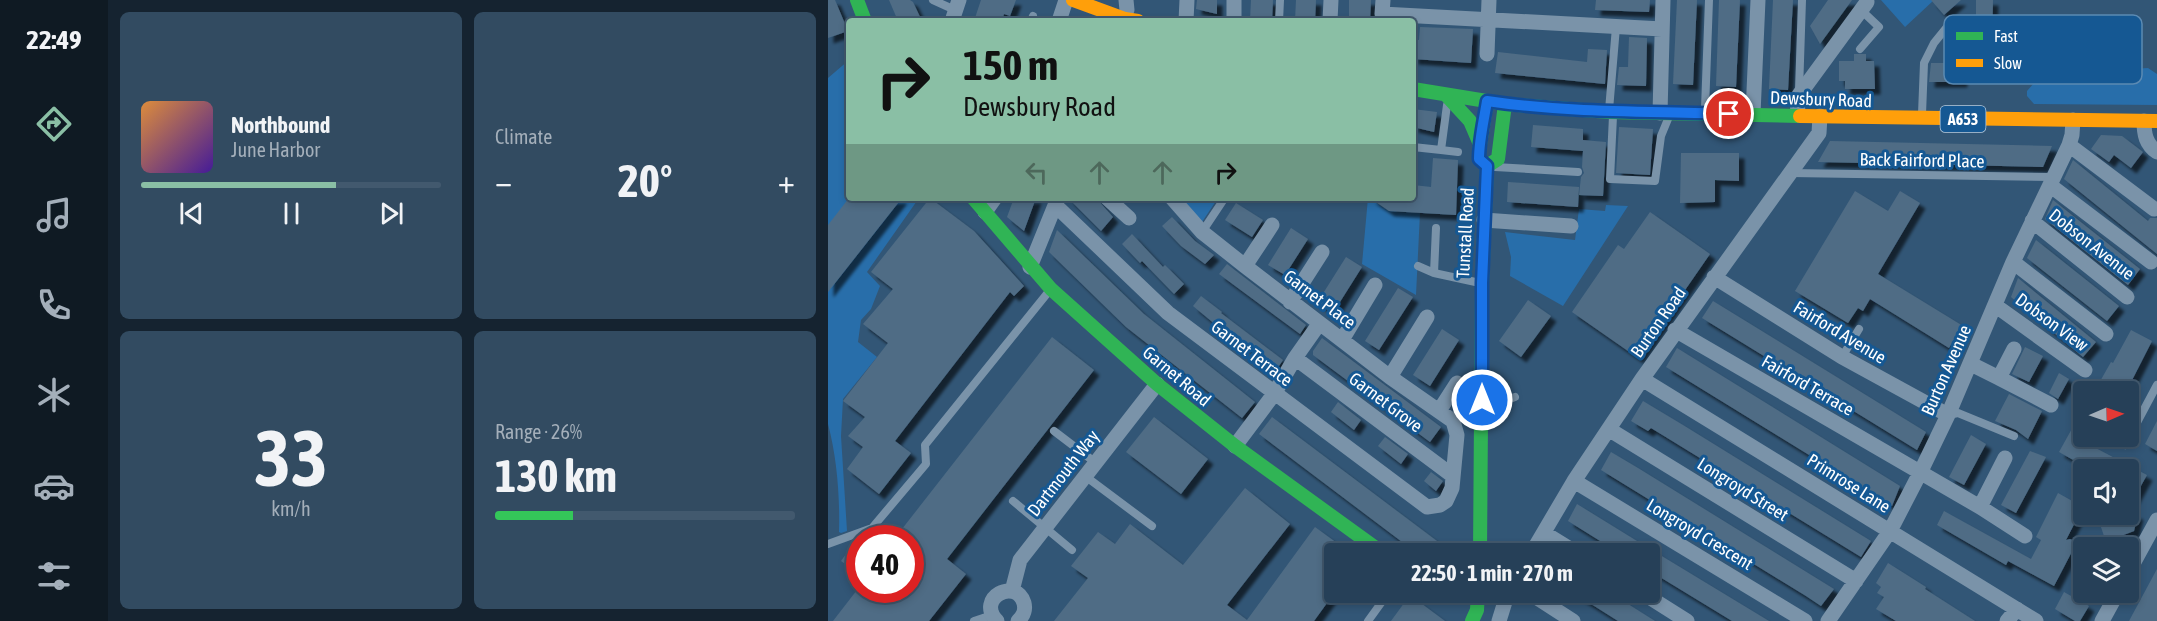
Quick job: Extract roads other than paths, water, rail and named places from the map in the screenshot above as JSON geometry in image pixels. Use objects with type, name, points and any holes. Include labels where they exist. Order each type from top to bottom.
[{"type":"street","points":[[857,0],[864,18]]},
{"type":"street","points":[[1060,18],[1066,0]]},
{"type":"street","points":[[1073,0],[1128,14]]},
{"type":"street","points":[[1097,0],[1128,14]]},
{"type":"street","points":[[1186,18],[1187,0]]},
{"type":"street","points":[[1234,0],[1234,18]]},
{"type":"street","points":[[1330,18],[1331,0]]},
{"type":"street","points":[[1432,0],[1432,16]]},
{"type":"street","points":[[1487,54],[1489,0]]},
{"type":"street","points":[[1663,0],[1661,85],[1665,113]]},
{"type":"street","points":[[1753,114],[1758,0]]},
{"type":"street","points":[[1797,116],[1799,96],[1864,6]]},
{"type":"street","points":[[1382,12],[1662,29]]},
{"type":"street","name":"Dewsbury Road","points":[[1416,90],[1505,104],[1611,112],[1921,119],[2150,121]]},
{"type":"street","name":"Tunstall Road","points":[[1446,95],[1470,121],[1479,142],[1479,159],[1487,166]]},
{"type":"street","points":[[1479,142],[1487,101]]},
{"type":"street","name":"Tunstall Road","points":[[1487,166],[1498,159],[1505,104]]},
{"type":"street","name":"Burton Road","points":[[1538,543],[1575,481],[1642,379],[1819,133],[1820,116]]},
{"type":"street","name":"Burton Avenue","points":[[1828,621],[1890,531],[1948,416],[2013,262],[2069,145],[2073,120]]},
{"type":"street","points":[[2150,121],[2144,135],[2147,143],[2157,152]]},
{"type":"street","points":[[2069,145],[2154,209]]},
{"type":"street","name":"Tunstall Road","points":[[1480,543],[1482,283],[1487,166]]},
{"type":"street","points":[[2052,181],[2151,262]]},
{"type":"street","name":"Garnet Road","points":[[976,201],[1051,289],[1157,384],[1235,447],[1369,543]]},
{"type":"street","points":[[985,212],[993,201]]},
{"type":"street","points":[[1110,201],[1129,218]]},
{"type":"street","name":"Garnet Place","points":[[1175,201],[1202,232],[1290,302],[1453,421],[1457,435],[1453,476]]},
{"type":"street","points":[[1030,267],[1057,202]]},
{"type":"street","name":"Garnet Terrace","points":[[1057,202],[1168,313],[1427,507],[1440,505],[1450,495],[1453,476]]},
{"type":"street","points":[[1484,220],[1571,226]]},
{"type":"street","name":"Dobson Avenue","points":[[2032,221],[2127,297]]},
{"type":"street","points":[[1245,266],[1272,225]]},
{"type":"street","points":[[1290,302],[1322,252]]},
{"type":"street","points":[[2013,262],[2106,334]]},
{"type":"street","name":"Fairford Avenue","points":[[1714,277],[1842,357],[1948,416]]},
{"type":"street","points":[[1342,340],[1375,285]]},
{"type":"street","name":"Dobson View","points":[[1996,306],[2085,370]]},
{"type":"street","points":[[1390,377],[1427,317]]},
{"type":"street","points":[[1235,447],[1274,394],[1295,358],[1319,324]]},
{"type":"street","name":"Fairford Terrace","points":[[1676,330],[1980,507],[2025,536]]},
{"type":"street","points":[[1999,378],[2014,350]]},
{"type":"street","name":"Garnet Grove","points":[[1295,358],[1453,476]]},
{"type":"street","points":[[1971,364],[2051,405]]},
{"type":"street","name":"Primrose Lane","points":[[1642,379],[1890,531],[2012,615],[2036,621]]},
{"type":"street","points":[[1439,411],[1457,383]]},
{"type":"street","name":"Dartmouth Way","points":[[1012,591],[1020,560],[1157,384]]},
{"type":"street","name":"Longroyd Street","points":[[1610,430],[1856,581]]},
{"type":"street","points":[[1980,507],[2005,458]]},
{"type":"street","name":"Longroyd Crescent","points":[[1575,481],[1805,621]]},
{"type":"street","points":[[2139,553],[2157,520]]},
{"type":"street","points":[[1544,533],[1560,543]]},
{"type":"street","points":[[995,618],[991,604],[996,595],[1012,591],[1024,603],[1023,614],[1018,621]]},
{"type":"street","points":[[1499,621],[1505,603]]},
{"type":"street","points":[[1544,603],[1573,621]]},
{"type":"street","points":[[1658,603],[1687,621]]},
{"type":"street","points":[[2102,621],[2112,603]]},
{"type":"lane","points":[[933,0],[955,10]]},
{"type":"lane","points":[[1279,18],[1280,0]]},
{"type":"lane","points":[[1705,113],[1709,0]]},
{"type":"lane","points":[[1799,96],[1802,0]]},
{"type":"lane","points":[[1860,49],[1880,27],[1864,6]]},
{"type":"lane","points":[[1616,27],[1610,178],[1655,181],[1665,113]]},
{"type":"lane","points":[[1921,119],[1923,63],[1944,31]]},
{"type":"lane","points":[[1442,150],[1448,106],[1446,95]]},
{"type":"lane","points":[[1416,147],[1458,152]]},
{"type":"lane","points":[[1487,166],[1578,172]]},
{"type":"lane","name":"Back Fairford Place","points":[[1791,173],[2052,181]]},
{"type":"lane","points":[[1202,232],[1223,201]]},
{"type":"lane","points":[[1434,273],[1436,228]]},
{"type":"lane","points":[[1418,266],[1434,273],[1482,283]]},
{"type":"lane","points":[[828,544],[872,528],[926,464],[925,445],[1051,289]]},
{"type":"lane","points":[[1842,357],[1859,329]]},
{"type":"lane","points":[[2139,419],[2157,385]]},
{"type":"lane","points":[[1482,400],[1507,400],[1515,397]]},
{"type":"lane","points":[[1948,416],[1958,412],[2014,436]]},
{"type":"lane","points":[[1054,431],[1095,464]]},
{"type":"lane","points":[[1085,476],[1152,526]]},
{"type":"lane","points":[[1013,501],[1072,550]]},
{"type":"lane","points":[[1368,621],[1381,603]]},
{"type":"lane","points":[[974,621],[995,618]]}]
